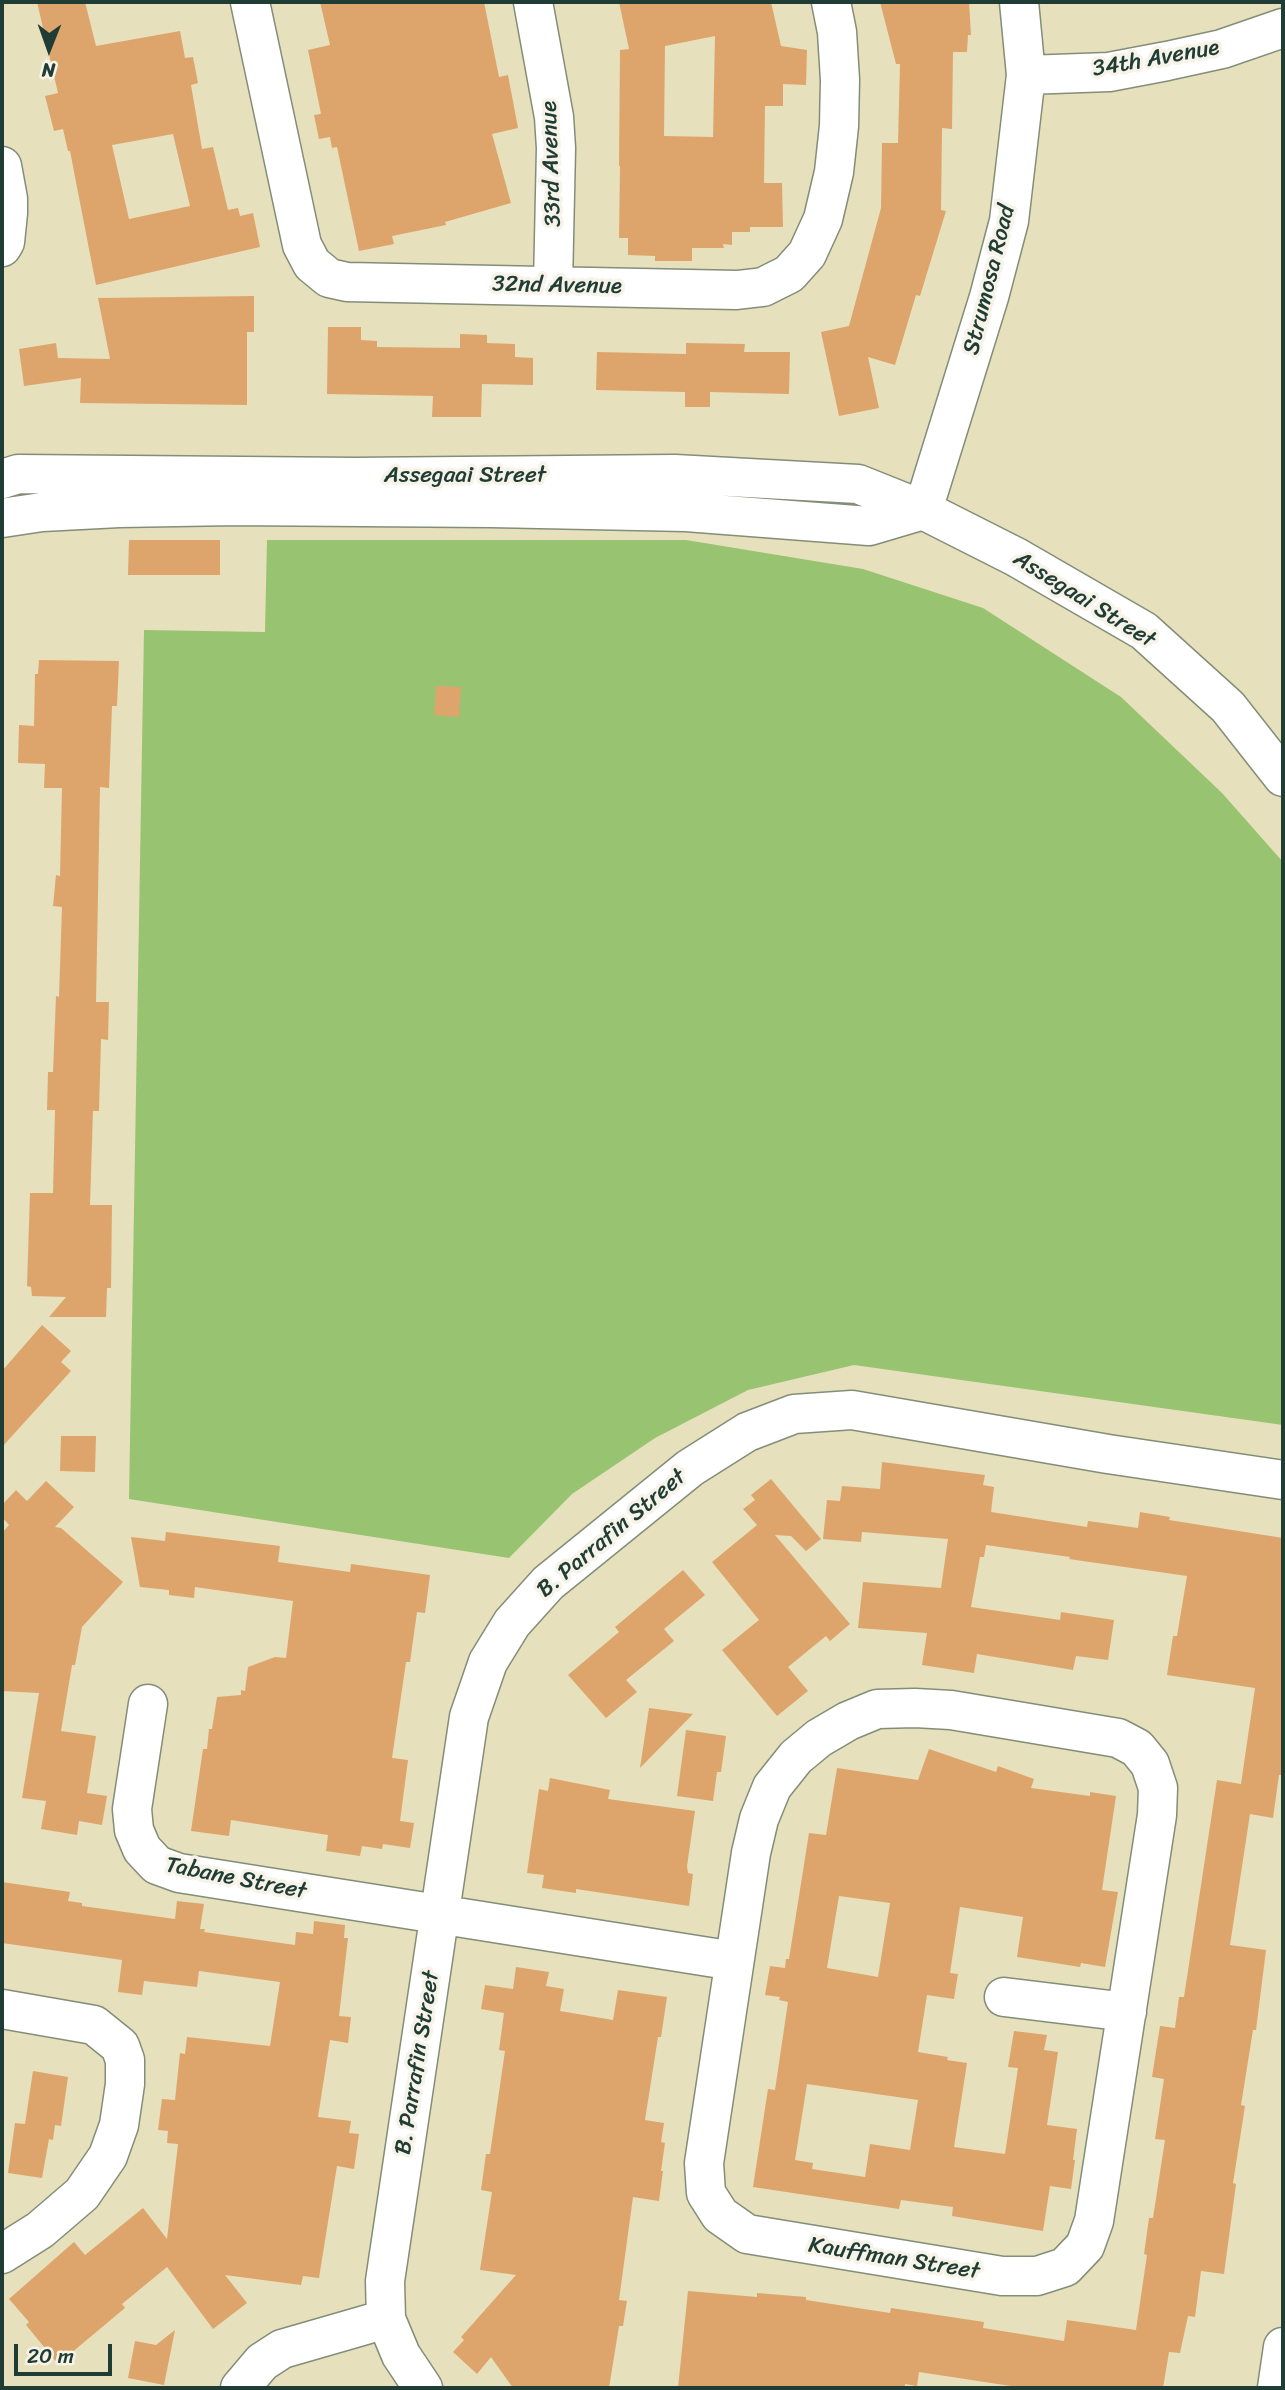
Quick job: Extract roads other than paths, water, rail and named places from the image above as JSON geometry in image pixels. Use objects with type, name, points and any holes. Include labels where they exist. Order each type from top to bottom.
[{"type":"street","name":"32nd Avenue","points":[[250,2],[302,245],[312,264],[329,278],[347,282],[737,290],[763,287],[789,274],[807,254],[823,219],[834,172],[839,125],[837,32],[831,2]]},
{"type":"street","name":"33rd Avenue","points":[[533,2],[554,117],[556,148],[553,285]]},
{"type":"street","name":"Strumosa Road","points":[[923,510],[989,297],[1009,221],[1026,75],[1019,2]]},
{"type":"street","name":"34th Avenue","points":[[1026,75],[1109,72],[1222,49],[1283,28]]},
{"type":"street","points":[[2,166],[8,214],[2,247]]},
{"type":"street","name":"Assegaai Street","points":[[2,479],[18,474],[340,477],[675,474],[858,484],[923,510],[1016,557],[1144,631],[1228,707],[1283,777]]},
{"type":"street","name":"Assegaai Street","points":[[2,519],[42,512],[119,508],[491,508],[686,512],[869,526],[923,510]]},
{"type":"street","name":"B. Parrafin Street","points":[[423,2388],[401,2355],[386,2319],[385,2281],[469,1717],[488,1662],[512,1623],[548,1583],[690,1468],[747,1432],[794,1414],[852,1410],[1108,1454],[1283,1480]]},
{"type":"street","name":"Tabane Street","points":[[148,1704],[132,1809],[134,1830],[142,1850],[157,1865],[179,1873],[440,1915]]},
{"type":"street","name":"Kauffman Street","points":[[877,1710],[951,1710],[1118,1738],[1137,1748],[1150,1764],[1158,1788],[1157,1815],[1094,2221],[1085,2246],[1065,2267],[1037,2276],[1002,2276],[747,2234],[720,2215],[706,2193],[704,2163],[734,1961],[751,1853],[759,1819],[772,1787],[796,1757],[818,1738],[848,1721],[877,1710]]},
{"type":"street","points":[[440,1915],[734,1961]]},
{"type":"street","points":[[1004,1997],[1127,2012]]},
{"type":"street","points":[[2,2009],[94,2025],[120,2046],[125,2060],[125,2084],[118,2125],[108,2156],[82,2194],[40,2230],[2,2254]]},
{"type":"street","points":[[240,2388],[262,2362],[282,2349],[386,2319]]},
{"type":"street","points":[[1277,2388],[1283,2347]]}]
